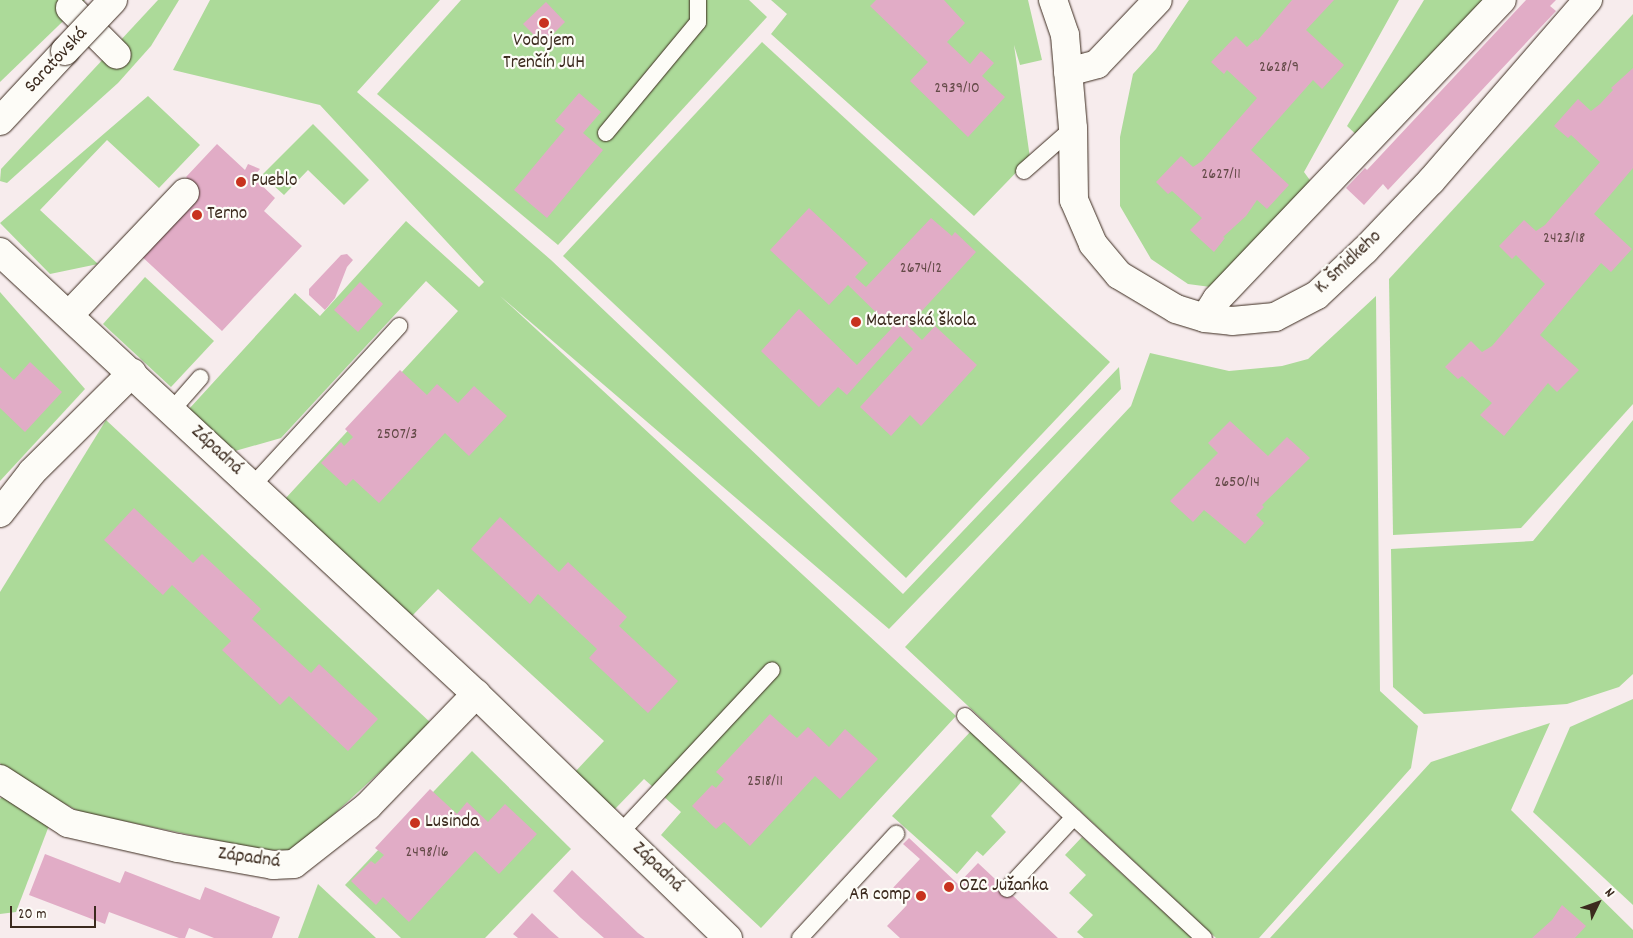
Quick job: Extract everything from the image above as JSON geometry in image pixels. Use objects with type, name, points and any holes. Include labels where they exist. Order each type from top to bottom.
[{"type":"street","name":"Saratovská","points":[[0,121],[114,0]]},
{"type":"street","name":"K. Šmidkeho","points":[[1053,0],[1065,35],[1073,128],[1074,200],[1093,244],[1119,275],[1176,309],[1205,318],[1232,321],[1275,317],[1317,296],[1365,250],[1431,181],[1588,0]]},
{"type":"street","points":[[1068,72],[1097,64],[1158,0]]},
{"type":"street","points":[[1205,318],[1217,299],[1502,0]]},
{"type":"street","points":[[70,8],[117,55]]},
{"type":"street","points":[[70,314],[185,193]]},
{"type":"street","name":"Západná","points":[[0,252],[70,314],[476,694],[621,832],[728,938]]},
{"type":"street","points":[[0,512],[32,472],[132,372]]},
{"type":"street","name":"Západná","points":[[0,779],[68,823],[136,840],[273,865],[294,864],[368,806],[476,694]]},
{"type":"lane","points":[[606,133],[698,22],[698,0]]},
{"type":"lane","points":[[1024,170],[1073,128]]},
{"type":"lane","points":[[253,485],[399,326]]},
{"type":"lane","points":[[172,410],[200,378]]},
{"type":"lane","points":[[621,832],[772,670]]},
{"type":"lane","points":[[965,716],[1204,938]]},
{"type":"lane","points":[[1007,889],[1074,817]]},
{"type":"lane","points":[[800,938],[896,834]]},
{"type":"green space","points":[[0,0],[85,0],[0,82]]},
{"type":"green space","points":[[158,0],[179,0],[151,46],[118,83],[7,183],[0,181],[1,169]]},
{"type":"green space","points":[[210,0],[440,0],[357,92],[551,260],[903,594],[1119,367],[1121,389],[889,629],[500,296],[956,716],[761,928],[661,835],[681,812],[644,779],[613,811],[574,773],[604,741],[438,589],[412,616],[285,499],[458,311],[426,281],[281,438],[235,451],[189,409],[295,293],[320,316],[406,221],[479,287],[484,282],[320,105],[173,70]]},
{"type":"green space","points":[[461,0],[749,0],[767,17],[558,245],[377,94]]},
{"type":"green space","points":[[771,0],[1028,0],[1042,60],[1020,65],[1014,45],[1030,158],[974,216],[771,34],[787,14]]},
{"type":"green space","points":[[1189,0],[1399,0],[1304,172],[1312,183],[1218,288],[1188,284],[1151,259],[1120,206],[1120,137],[1133,74],[1156,49]]},
{"type":"green space","points":[[1424,0],[1495,0],[1360,138],[1347,126]]},
{"type":"green space","points":[[1633,14],[1633,404],[1521,528],[1393,535],[1389,279]]},
{"type":"green space","points":[[762,42],[1110,362],[906,578],[563,256]]},
{"type":"green space","points":[[148,96],[200,145],[159,188],[107,140],[40,210],[98,264],[50,274],[0,223]]},
{"type":"green space","points":[[313,124],[369,180],[344,205],[308,170],[284,195],[262,175]]},
{"type":"green space","points":[[145,277],[214,341],[171,387],[103,324]]},
{"type":"green space","points":[[0,292],[85,389],[0,481]]},
{"type":"green space","points":[[1376,296],[1380,691],[1418,726],[1411,768],[1259,938],[1216,938],[905,647],[1131,406],[1150,353],[1229,371],[1282,366],[1308,359]]},
{"type":"green space","points":[[106,420],[432,724],[319,828],[289,850],[263,850],[80,812],[7,773],[0,763],[0,592]]},
{"type":"green space","points":[[1633,420],[1633,674],[1619,687],[1567,704],[1424,714],[1393,687],[1391,549],[1533,541]]},
{"type":"green space","points":[[1633,699],[1633,905],[1533,812],[1570,727]]},
{"type":"green space","points":[[1550,723],[1511,810],[1633,930],[1633,938],[1270,938],[1431,762]]},
{"type":"green space","points":[[971,731],[1023,780],[991,816],[1006,832],[983,856],[977,851],[957,874],[892,816]]},
{"type":"green space","points":[[472,751],[571,849],[485,938],[401,938],[345,885]]},
{"type":"green space","points":[[6,793],[50,823],[16,912],[0,914],[0,799]]},
{"type":"green space","points":[[1082,837],[1192,938],[1084,938],[1077,932],[1093,915],[1069,893],[1086,875],[1065,855]]},
{"type":"green space","points":[[318,884],[376,938],[298,938]]},
{"type":"building","points":[[876,0],[944,0],[965,23],[947,42],[970,64],[981,51],[994,63],[982,76],[1005,97],[968,137],[910,81],[928,62],[870,6]]},
{"type":"building","points":[[1292,0],[1334,0],[1306,30],[1344,65],[1322,89],[1313,80],[1251,150],[1289,185],[1267,209],[1257,200],[1246,216],[1223,237],[1225,238],[1214,252],[1190,230],[1202,218],[1172,191],[1168,194],[1156,182],[1181,156],[1193,167],[1202,161],[1257,98],[1227,70],[1224,74],[1211,62],[1236,36],[1247,47],[1256,39],[1257,41]]},
{"type":"building","points":[[1526,0],[1556,0],[1550,6],[1556,11],[1388,190],[1383,184],[1364,205],[1346,188],[1365,168],[1367,170]]},
{"type":"building","name":"Vodojem Trenčín JUH","points":[[546,2],[565,22],[543,44],[523,24]]},
{"type":"building","points":[[1633,68],[1633,168],[1594,214],[1632,249],[1611,272],[1601,263],[1540,335],[1579,370],[1557,392],[1548,383],[1504,436],[1480,415],[1492,403],[1462,376],[1458,379],[1445,367],[1471,341],[1482,352],[1492,346],[1545,284],[1516,255],[1512,259],[1499,246],[1524,220],[1536,231],[1545,225],[1600,162],[1571,135],[1568,138],[1554,126],[1578,99],[1591,111],[1613,90],[1611,88]]},
{"type":"building","points":[[579,93],[601,112],[583,133],[603,150],[547,218],[514,190],[565,129],[555,121]]},
{"type":"building","points":[[217,144],[245,170],[248,164],[260,169],[253,177],[275,198],[264,211],[302,246],[222,331],[138,253],[198,188],[186,177]]},
{"type":"building","points":[[809,208],[868,263],[855,277],[866,287],[931,218],[952,236],[955,232],[976,252],[908,326],[922,340],[935,326],[977,365],[921,426],[910,415],[891,436],[860,407],[913,349],[900,336],[847,395],[838,387],[819,407],[761,351],[799,309],[857,365],[892,328],[848,285],[829,305],[770,250]]},
{"type":"building","points":[[347,254],[353,260],[347,267],[335,298],[325,310],[309,295],[309,289],[341,255]]},
{"type":"building","points":[[360,282],[383,304],[358,332],[334,310]]},
{"type":"building","points":[[30,362],[62,392],[25,432],[0,408],[0,367],[14,380]]},
{"type":"building","points":[[400,370],[427,395],[437,384],[458,403],[474,386],[507,416],[469,456],[445,433],[379,503],[353,479],[346,486],[321,463],[341,442],[344,446],[353,437],[345,429]]},
{"type":"building","points":[[1230,421],[1268,456],[1287,437],[1310,458],[1262,505],[1264,507],[1256,515],[1264,523],[1245,544],[1204,510],[1193,522],[1170,501],[1218,453],[1208,443]]},
{"type":"building","points":[[134,508],[193,563],[202,554],[261,609],[252,619],[311,673],[319,664],[378,719],[348,751],[289,696],[280,705],[222,650],[231,641],[172,585],[163,595],[104,540]]},
{"type":"building","points":[[500,517],[559,572],[568,562],[627,617],[619,626],[678,681],[648,713],[589,658],[597,649],[538,594],[530,604],[471,549]]},
{"type":"building","points":[[770,714],[797,738],[808,727],[829,747],[845,729],[878,759],[840,799],[815,776],[750,846],[724,822],[716,829],[692,806],[712,785],[716,788],[724,779],[716,772]]},
{"type":"building","points":[[430,789],[457,814],[467,802],[488,822],[505,804],[537,834],[499,874],[475,851],[409,922],[383,897],[376,905],[351,881],[371,861],[375,864],[384,855],[375,848]]},
{"type":"building","name":"OZC Južanka","points":[[909,838],[958,884],[978,863],[1058,938],[900,938],[887,926],[907,905],[891,890],[920,859],[903,844]]},
{"type":"building","points":[[45,854],[120,883],[125,871],[200,900],[205,887],[280,917],[272,938],[214,938],[189,928],[185,938],[179,938],[109,912],[105,924],[29,895]]},
{"type":"building","points":[[572,870],[645,938],[604,938],[581,918],[553,891]]},
{"type":"building","points":[[1562,905],[1586,926],[1575,938],[1532,938],[1552,920]]},
{"type":"building","points":[[532,913],[559,938],[518,938],[513,934]]},
{"type":"place","name":"Vodojem Trenčín JUH","points":[[544,23]]},
{"type":"place","name":"Pueblo","points":[[241,182]]},
{"type":"place","name":"Terno","points":[[197,215]]},
{"type":"place","name":"Materská škola","points":[[856,322]]},
{"type":"place","name":"Lusinda","points":[[415,823]]},
{"type":"place","name":"OZC Južanka","points":[[949,887]]},
{"type":"place","name":"AR comp","points":[[921,896]]}]
